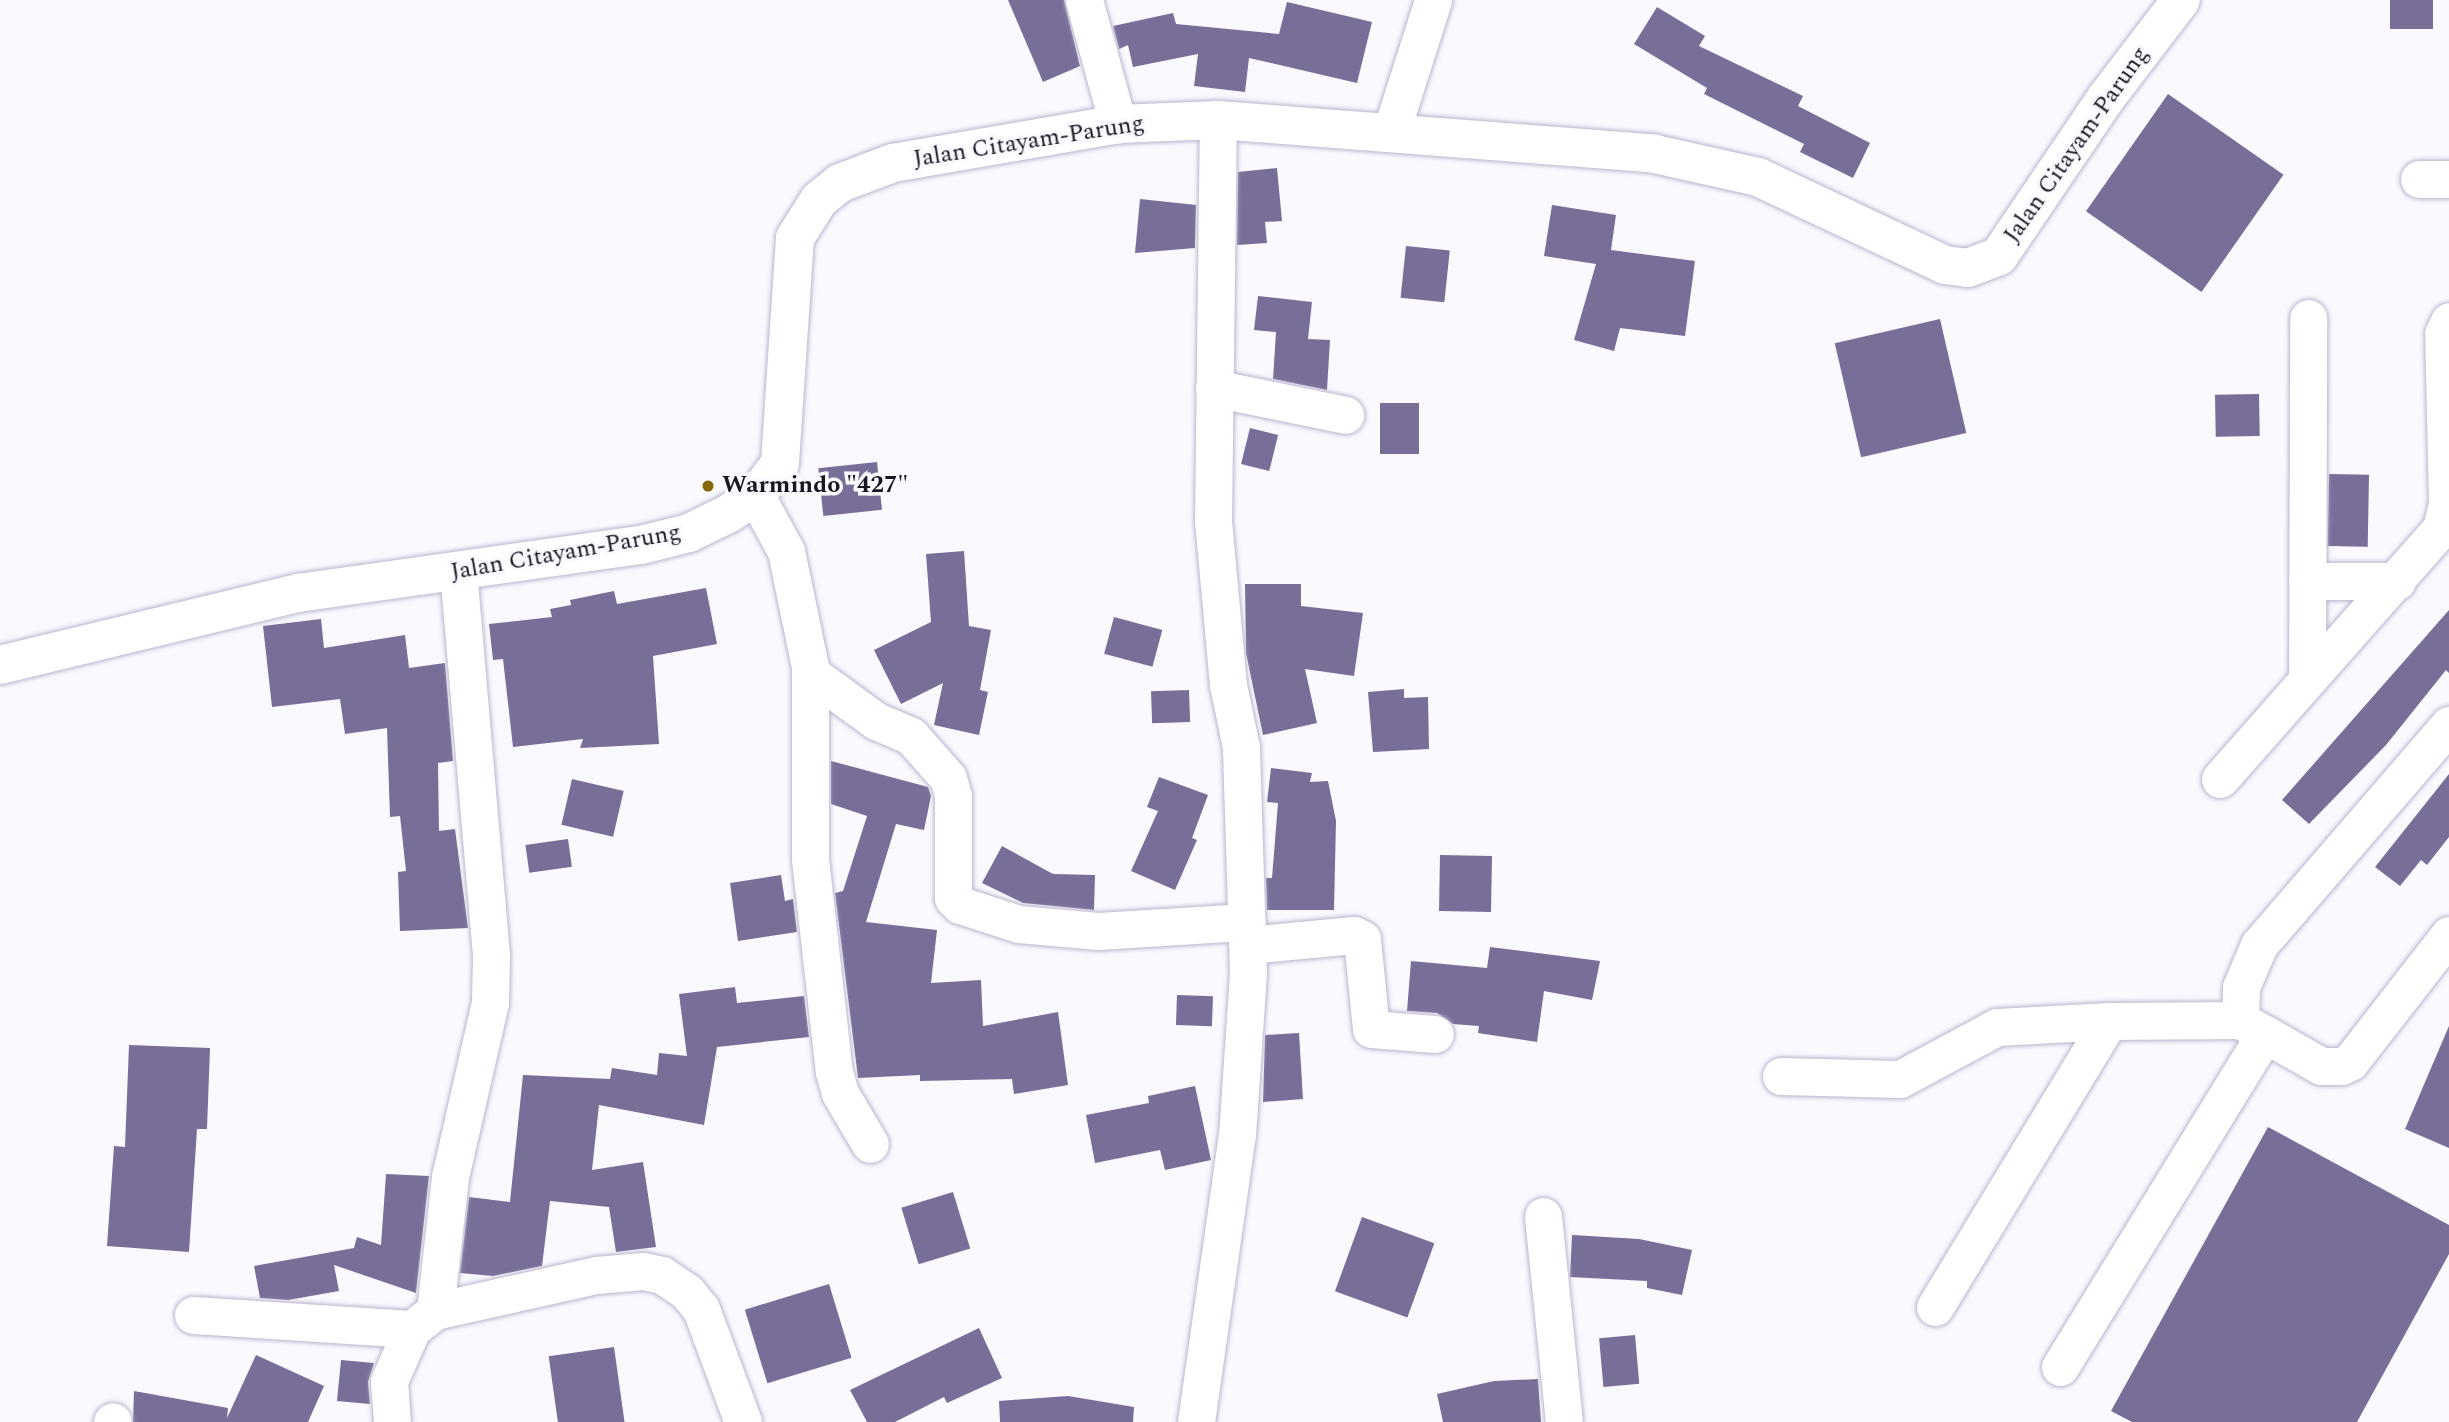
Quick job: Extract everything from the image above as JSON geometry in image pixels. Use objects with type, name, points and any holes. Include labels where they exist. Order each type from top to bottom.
[{"type":"street","points":[[1084,0],[1118,124]]},
{"type":"street","points":[[1391,132],[1433,0]]},
{"type":"street","name":"Jalan Citayam-Parung","points":[[0,665],[298,593],[641,545],[689,533],[756,496],[780,463],[790,261],[795,238],[819,200],[840,183],[892,163],[1118,124],[1217,120],[1655,154],[1704,162],[1758,177],[1945,265],[1968,268],[1999,256],[2106,98],[2181,0]]},
{"type":"street","points":[[1196,1422],[1237,1135],[1247,933],[1241,747],[1228,685],[1213,521],[1217,120]]},
{"type":"street","points":[[2307,679],[2308,318]]},
{"type":"street","points":[[2220,779],[2441,528],[2445,517],[2444,334],[2449,321]]},
{"type":"street","points":[[1214,388],[1345,415]]},
{"type":"street","points":[[756,496],[786,551],[810,673],[810,859],[834,1072],[840,1093],[870,1144]]},
{"type":"street","points":[[392,1422],[389,1381],[423,1320],[450,1177],[487,1015],[491,979],[458,571]]},
{"type":"street","points":[[2307,581],[2397,580]]},
{"type":"street","points":[[810,673],[876,722],[911,736],[948,778],[953,796],[953,898],[960,905],[1019,923],[1098,931],[1354,935],[1362,939],[1371,1028],[1435,1034]]},
{"type":"street","points":[[2060,1367],[2252,1027],[2241,987],[2246,965],[2259,945],[2449,725]]},
{"type":"street","points":[[1780,1076],[1900,1079],[1997,1027],[2109,1021],[2252,1027],[2321,1066],[2350,1062],[2449,935]]},
{"type":"street","points":[[1934,1307],[2109,1021]]},
{"type":"street","points":[[1543,1216],[1564,1422]]},
{"type":"street","points":[[193,1315],[423,1320],[596,1275],[633,1271],[662,1275],[687,1292],[701,1309],[743,1422]]},
{"type":"building","points":[[1008,0],[1064,0],[1080,66],[1043,82]]},
{"type":"building","points":[[2390,0],[2433,0],[2433,29],[2390,29]]},
{"type":"building","points":[[1287,2],[1372,22],[1357,83],[1249,58],[1245,92],[1194,86],[1198,54],[1133,67],[1128,45],[1119,49],[1113,26],[1173,13],[1176,24],[1279,34]]},
{"type":"building","points":[[1657,7],[1705,36],[1699,46],[1803,96],[1798,106],[1870,143],[1853,178],[1800,152],[1804,144],[1704,94],[1707,88],[1634,44]]},
{"type":"building","points":[[2168,94],[2284,175],[2201,292],[2086,211]]},
{"type":"building","points":[[1277,168],[1282,221],[1265,222],[1267,243],[1237,245],[1238,172]]},
{"type":"building","points":[[1140,199],[1196,205],[1195,248],[1135,253]]},
{"type":"building","points":[[1552,205],[1616,215],[1611,250],[1695,261],[1685,336],[1620,328],[1614,351],[1574,340],[1596,264],[1544,256]]},
{"type":"building","points":[[1406,246],[1450,251],[1444,302],[1401,298]]},
{"type":"building","points":[[1258,296],[1312,302],[1308,339],[1330,340],[1327,390],[1273,379],[1276,332],[1254,330]]},
{"type":"building","points":[[1940,319],[1966,433],[1861,457],[1835,343]]},
{"type":"building","points":[[2259,394],[2260,436],[2216,437],[2215,395]]},
{"type":"building","points":[[1380,403],[1419,403],[1419,454],[1380,454]]},
{"type":"building","points":[[1250,428],[1278,435],[1269,471],[1241,464]]},
{"type":"building","points":[[877,462],[882,510],[823,516],[818,468]]},
{"type":"building","points":[[2329,474],[2369,475],[2368,547],[2328,546]]},
{"type":"building","points":[[964,551],[969,626],[991,630],[980,690],[988,692],[979,735],[934,725],[943,683],[901,704],[874,650],[931,622],[926,554]]},
{"type":"building","points":[[1245,584],[1301,584],[1301,606],[1363,613],[1354,676],[1305,669],[1317,723],[1263,735],[1246,653]]},
{"type":"building","points":[[706,588],[717,644],[653,656],[659,744],[580,748],[583,739],[513,747],[503,659],[493,660],[489,624],[552,617],[550,609],[571,605],[570,600],[614,591],[617,604]]},
{"type":"building","points":[[2449,610],[2449,673],[2446,670],[2386,745],[2309,824],[2282,800]]},
{"type":"building","points":[[1114,617],[1162,630],[1152,667],[1104,654]]},
{"type":"building","points":[[321,619],[324,648],[405,635],[409,668],[445,663],[453,761],[438,763],[439,831],[455,829],[468,928],[400,931],[398,872],[406,871],[400,816],[390,817],[387,728],[345,734],[340,699],[272,707],[263,626]]},
{"type":"building","points":[[1404,689],[1404,698],[1428,697],[1429,749],[1373,752],[1368,692]]},
{"type":"building","points":[[1189,690],[1190,722],[1152,723],[1151,691]]},
{"type":"building","points":[[831,761],[928,787],[931,796],[924,830],[896,824],[866,922],[937,930],[931,983],[981,980],[983,1026],[1058,1012],[1068,1085],[1014,1094],[1012,1079],[920,1081],[920,1075],[858,1078],[835,893],[843,891],[867,816],[831,804]]},
{"type":"building","points":[[1271,768],[1312,773],[1310,782],[1328,781],[1336,821],[1334,910],[1267,910],[1266,878],[1272,878],[1278,803],[1267,802]]},
{"type":"building","points":[[2449,774],[2449,837],[2427,865],[2421,860],[2400,886],[2375,867]]},
{"type":"building","points":[[1159,777],[1208,795],[1192,838],[1197,840],[1175,890],[1131,871],[1158,811],[1147,807]]},
{"type":"building","points":[[572,779],[624,791],[613,837],[561,825]]},
{"type":"building","points":[[568,839],[572,867],[529,873],[525,845]]},
{"type":"building","points":[[1002,846],[1053,874],[1095,875],[1094,910],[1023,903],[982,883]]},
{"type":"building","points":[[1440,855],[1492,856],[1491,912],[1439,911]]},
{"type":"building","points":[[781,875],[785,901],[793,899],[797,932],[738,941],[730,883]]},
{"type":"building","points":[[1490,947],[1600,961],[1592,1000],[1544,991],[1537,1042],[1478,1033],[1479,1026],[1453,1024],[1437,1013],[1407,1011],[1411,961],[1487,968]]},
{"type":"building","points":[[735,987],[737,1003],[804,996],[809,1037],[717,1047],[704,1125],[599,1105],[592,1170],[643,1162],[656,1247],[616,1252],[609,1207],[550,1201],[542,1266],[493,1276],[460,1273],[469,1197],[510,1202],[523,1075],[610,1079],[612,1068],[657,1075],[659,1053],[687,1056],[679,994]]},
{"type":"building","points":[[1177,995],[1213,996],[1212,1026],[1176,1025]]},
{"type":"building","points":[[2449,1026],[2449,1148],[2405,1129]]},
{"type":"building","points":[[1299,1033],[1303,1099],[1263,1102],[1265,1035]]},
{"type":"building","points":[[129,1045],[210,1048],[207,1129],[197,1129],[189,1252],[107,1246],[114,1146],[125,1147]]},
{"type":"building","points":[[1195,1086],[1211,1160],[1165,1170],[1160,1150],[1095,1163],[1086,1115],[1149,1103],[1148,1096]]},
{"type":"building","points":[[2268,1127],[2449,1225],[2449,1254],[2357,1422],[2132,1422],[2111,1411]]},
{"type":"building","points":[[386,1174],[429,1176],[416,1293],[334,1265],[339,1291],[288,1300],[260,1298],[254,1266],[354,1248],[357,1237],[381,1245]]},
{"type":"building","points":[[953,1192],[970,1248],[919,1264],[901,1208]]},
{"type":"building","points":[[1362,1217],[1434,1243],[1407,1318],[1335,1291]]},
{"type":"building","points":[[1572,1235],[1639,1239],[1692,1250],[1682,1295],[1647,1288],[1647,1281],[1570,1277]]},
{"type":"building","points":[[829,1284],[852,1358],[767,1383],[745,1310]]},
{"type":"building","points":[[979,1328],[1002,1378],[947,1403],[944,1397],[895,1422],[867,1422],[850,1390]]},
{"type":"building","points":[[1635,1335],[1639,1384],[1603,1387],[1599,1338]]},
{"type":"building","points":[[614,1347],[625,1422],[558,1422],[549,1356]]},
{"type":"building","points":[[256,1355],[324,1386],[308,1422],[133,1422],[134,1391],[228,1408],[227,1418]]},
{"type":"building","points":[[341,1360],[374,1363],[368,1382],[370,1404],[337,1401]]},
{"type":"building","points":[[1538,1379],[1541,1422],[1443,1422],[1437,1394],[1494,1381]]},
{"type":"building","points":[[1068,1396],[1134,1407],[1133,1422],[1000,1422],[999,1401]]},
{"type":"place","name":"Warmindo \"427\"","points":[[708,486]]}]
